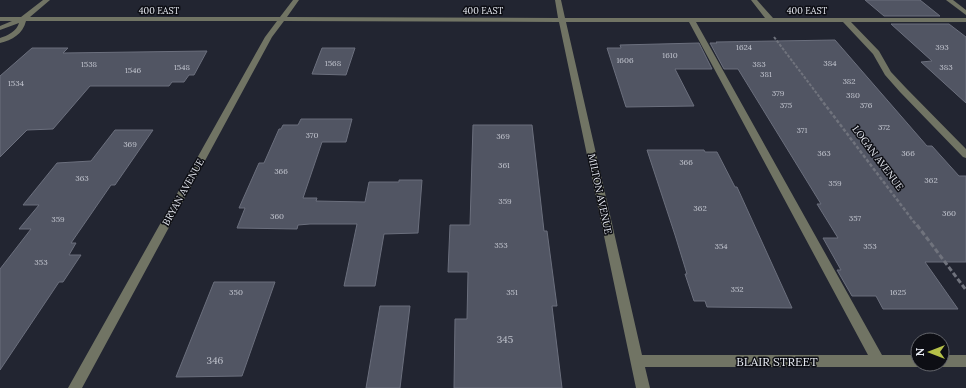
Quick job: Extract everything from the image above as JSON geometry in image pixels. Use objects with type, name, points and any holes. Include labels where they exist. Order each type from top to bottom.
[{"type":"street","points":[[0,28],[23,19],[47,0]]},
{"type":"street","name":"BRYAN AVENUE","points":[[75,388],[266,42],[296,0]]},
{"type":"street","name":"MILTON AVENUE","points":[[558,0],[643,388]]},
{"type":"street","points":[[754,0],[770,19]]},
{"type":"street","points":[[949,0],[966,13]]},
{"type":"street","name":"400 EAST","points":[[0,19],[966,20]]},
{"type":"street","points":[[0,41],[21,28],[23,19]]},
{"type":"street","points":[[691,19],[878,361]]},
{"type":"street","points":[[844,19],[876,53],[888,73],[903,90],[966,155]]},
{"type":"street","name":"BLAIR STREET","points":[[637,361],[910,361]]},
{"type":"street","points":[[950,361],[966,361]]},
{"type":"path","name":"LOGAN AVENUE","points":[[774,37],[966,290]]},
{"type":"building","points":[[865,0],[920,0],[940,16],[884,16]]},
{"type":"building","points":[[891,24],[949,24],[966,37],[966,103],[921,62],[932,61]]},
{"type":"building","points":[[835,40],[927,146],[932,146],[959,176],[966,176],[966,262],[925,262],[958,309],[883,309],[876,296],[852,296],[837,270],[841,270],[823,238],[838,238],[817,204],[821,204],[738,69],[724,69],[710,43]]},
{"type":"building","points":[[699,43],[712,69],[675,69],[694,106],[626,107],[607,48],[621,48],[620,45]]},
{"type":"building","points":[[32,48],[68,48],[63,53],[207,51],[194,75],[189,75],[184,82],[172,82],[169,86],[90,86],[53,129],[27,130],[0,157],[0,76]]},
{"type":"building","points":[[322,48],[355,48],[346,75],[312,74]]},
{"type":"building","points":[[301,119],[352,119],[346,142],[322,142],[303,198],[317,198],[316,201],[365,202],[369,182],[422,180],[418,233],[384,234],[375,286],[344,286],[357,224],[298,225],[297,229],[237,228],[245,208],[239,208],[259,163],[264,163],[279,129],[281,129],[283,125],[298,125]]},
{"type":"building","points":[[473,125],[532,125],[544,231],[547,231],[557,306],[552,306],[562,388],[454,388],[455,319],[467,319],[468,272],[448,272],[450,225],[470,225]]},
{"type":"building","points":[[115,130],[153,130],[115,185],[111,185],[71,243],[76,243],[69,255],[81,255],[63,282],[59,282],[0,370],[0,269],[31,229],[19,229],[39,205],[23,205],[57,163],[91,161]]},
{"type":"building","points":[[647,150],[704,150],[705,152],[717,152],[735,187],[737,187],[792,308],[707,307],[705,301],[694,301],[675,235]]},
{"type":"building","points":[[214,282],[275,282],[242,376],[176,377]]},
{"type":"building","points":[[380,306],[410,306],[400,388],[366,388]]}]
